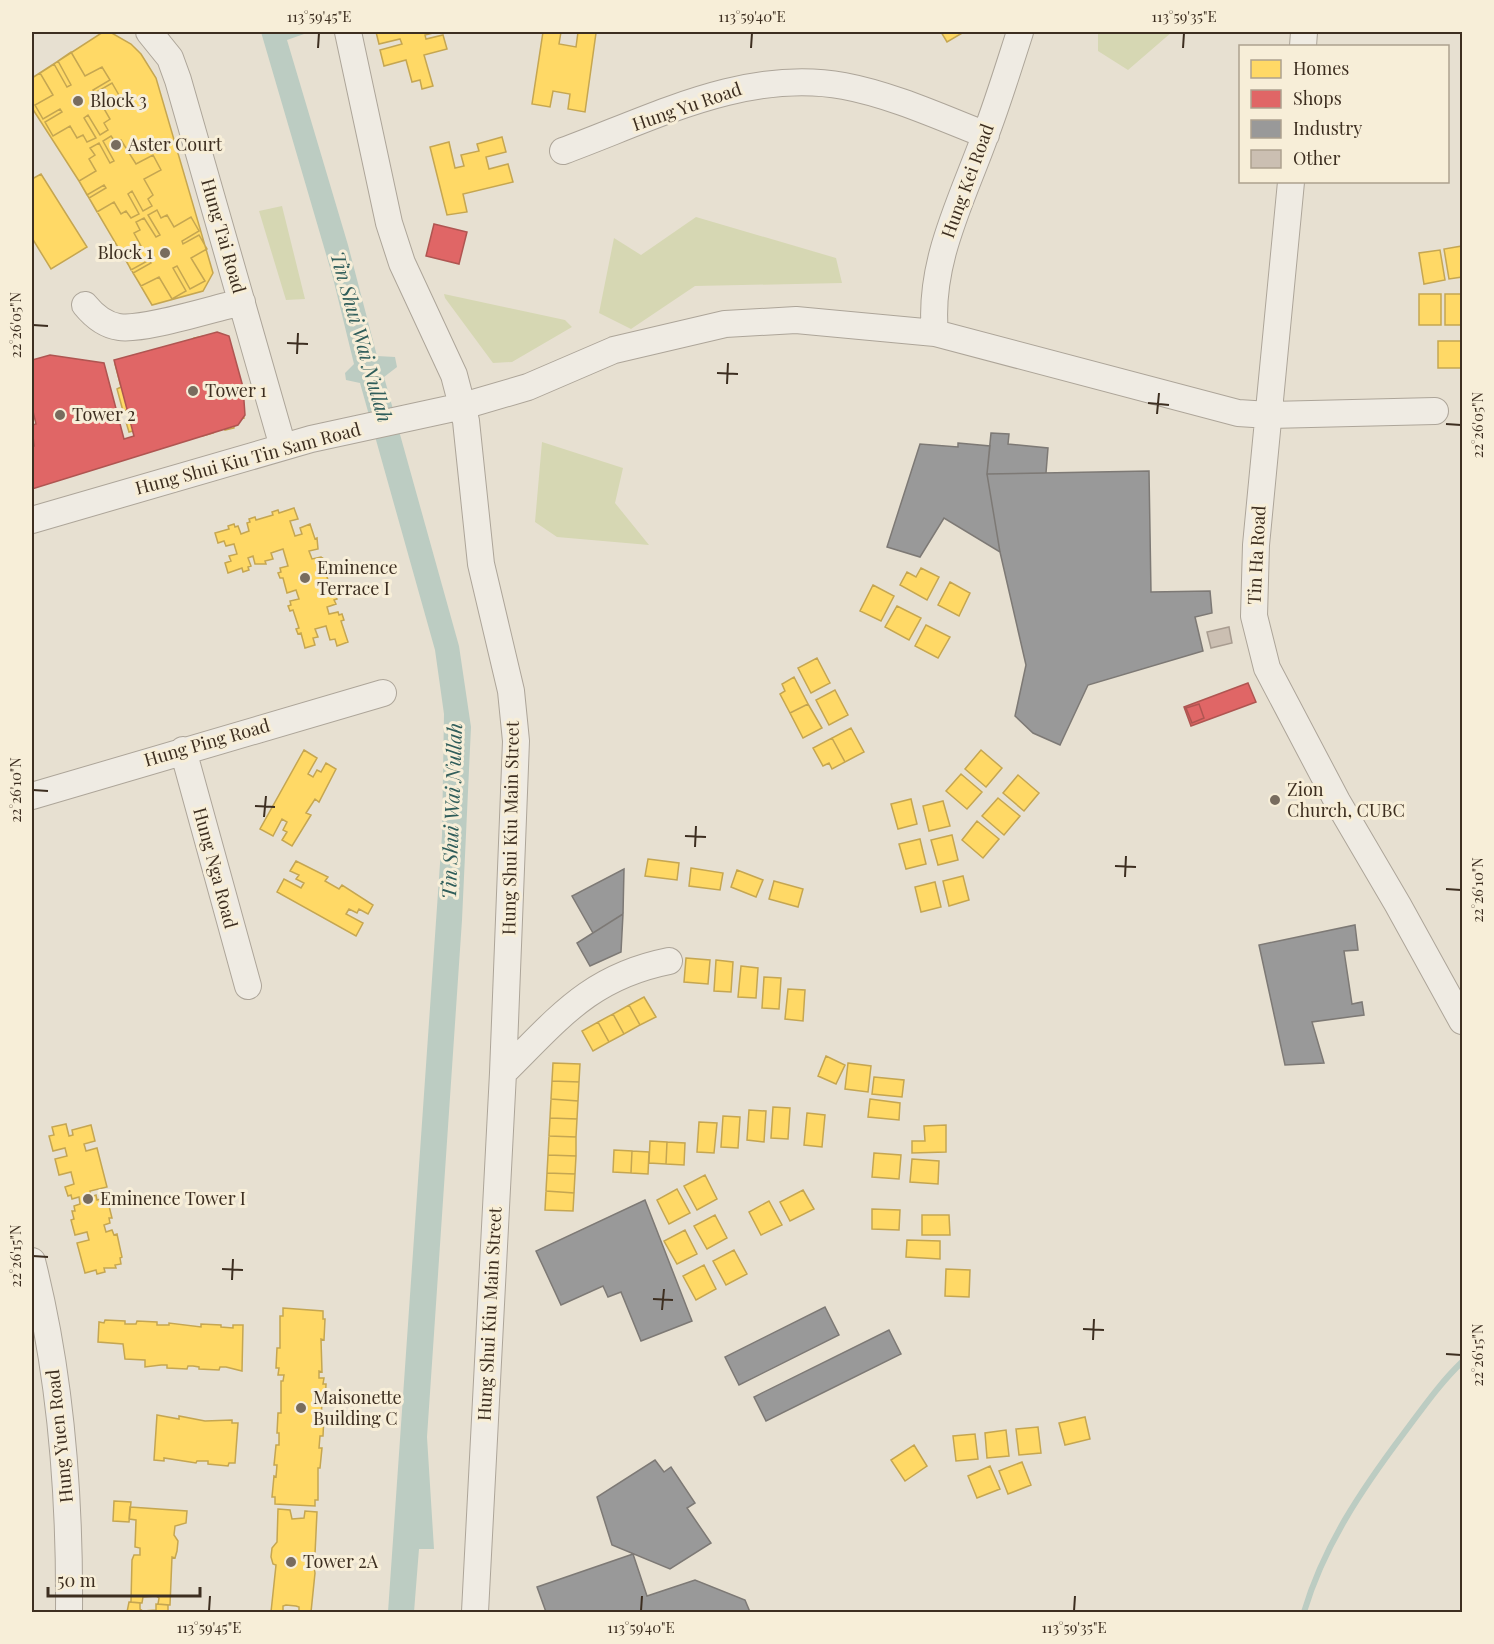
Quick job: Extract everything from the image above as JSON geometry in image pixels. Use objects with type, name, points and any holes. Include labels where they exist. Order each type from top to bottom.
[{"type":"street","name":"Hung Tai Road","points":[[149,32],[170,58],[178,80],[283,447]]},
{"type":"street","name":"Hung Shui Kiu Main Street","points":[[348,32],[389,223],[402,263],[454,375],[463,406],[481,564],[511,691],[516,741],[503,1073],[475,1612]]},
{"type":"street","name":"Hung Kei Road","points":[[935,333],[933,305],[945,238],[986,135],[1020,32]]},
{"type":"street","name":"Hung Yu Road","points":[[563,152],[729,90],[786,82],[834,84],[871,92],[986,135]]},
{"type":"street","name":"Tin Ha Road","points":[[1291,183],[1253,597],[1261,651],[1287,711],[1462,1021]]},
{"type":"street","points":[[85,305],[108,324],[128,328],[242,302]]},
{"type":"street","name":"Hung Shui Kiu Tin Sam Road","points":[[32,520],[311,439],[422,417],[463,406],[528,387],[614,350],[725,324],[796,320],[935,333],[1238,413],[1269,415],[1435,411]]},
{"type":"street","name":"Hung Ping Road","points":[[32,796],[383,693]]},
{"type":"street","name":"Hung Nga Road","points":[[183,750],[248,986]]},
{"type":"street","points":[[503,1073],[581,997],[622,973],[669,961]]},
{"type":"street","name":"Hung Yuen Road","points":[[32,1261],[48,1337],[63,1449],[69,1612]]},
{"type":"green space","points":[[1098,32],[1172,32],[1128,70],[1098,51]]},
{"type":"green space","points":[[282,206],[305,299],[286,300],[259,211]]},
{"type":"green space","points":[[696,217],[836,258],[842,283],[695,286],[631,329],[599,313],[614,238],[641,255]]},
{"type":"green space","points":[[444,294],[565,320],[572,327],[512,362],[493,363]]},
{"type":"green space","points":[[542,442],[623,468],[615,503],[649,545],[557,537],[535,522]]},
{"type":"water","name":"Tin Shui Wai Nullah","points":[[261,32],[304,34],[287,40],[348,245],[377,356],[395,357],[397,367],[384,377],[459,646],[471,727],[462,920],[427,1437],[434,1549],[419,1549],[414,1612],[388,1612],[442,835],[444,714],[435,650],[360,383],[346,380],[345,373],[354,364],[333,278]]},
{"type":"building: Homes","name":"Aster Court","points":[[103,32],[110,32],[131,44],[141,54],[156,78],[213,273],[203,291],[152,305],[79,181],[32,108],[32,78]]},
{"type":"building: Homes","points":[[376,32],[437,32],[425,35],[426,39],[443,35],[447,49],[424,55],[433,86],[422,89],[420,80],[412,82],[406,60],[384,66],[380,50],[402,44],[400,39],[379,44]]},
{"type":"building: Homes","points":[[543,32],[561,32],[559,44],[576,47],[578,32],[596,33],[585,112],[568,109],[570,94],[553,91],[550,107],[532,104]]},
{"type":"building: Homes","points":[[941,32],[964,32],[947,42]]},
{"type":"building: Homes","name":"Block 3","points":[[71,52],[85,76],[102,67],[110,80],[93,90],[95,93],[112,83],[120,97],[103,107],[110,119],[104,123],[108,130],[100,135],[88,115],[84,118],[96,138],[87,142],[83,135],[77,138],[70,126],[53,136],[45,122],[62,112],[60,109],[43,119],[35,105],[53,95],[40,73],[54,64],[67,87],[71,85],[58,61]]},
{"type":"building: Homes","points":[[111,136],[116,143],[121,140],[136,164],[153,155],[161,170],[144,179],[153,195],[148,199],[152,206],[143,211],[132,191],[128,194],[139,214],[131,218],[126,211],[121,214],[114,202],[97,212],[89,198],[106,188],[104,185],[87,195],[79,181],[96,171],[89,159],[95,155],[90,148],[99,143],[110,163],[114,161],[103,141]]},
{"type":"building: Homes","points":[[502,137],[506,152],[486,157],[489,169],[508,164],[513,182],[463,194],[467,212],[447,215],[430,147],[449,142],[455,168],[464,166],[461,155],[479,151],[477,144]]},
{"type":"building: Homes","points":[[41,174],[87,247],[51,269],[32,238],[32,179]]},
{"type":"building: Homes","name":"Block 1","points":[[157,210],[161,218],[167,215],[174,227],[191,217],[199,231],[182,241],[183,244],[199,235],[207,249],[191,258],[205,281],[190,289],[177,266],[173,268],[186,291],[172,299],[159,277],[141,286],[133,273],[151,263],[149,260],[131,270],[124,256],[141,246],[134,233],[140,230],[136,222],[144,218],[156,237],[160,235],[148,215]]},
{"type":"building: Homes","points":[[1462,246],[1462,277],[1449,279],[1444,249]]},
{"type":"building: Homes","points":[[1440,250],[1445,280],[1424,284],[1419,253]]},
{"type":"building: Homes","points":[[1419,294],[1441,294],[1441,325],[1419,325]]},
{"type":"building: Homes","points":[[1445,294],[1462,294],[1462,325],[1445,325]]},
{"type":"building: Homes","name":"Tower 1","points":[[222,335],[224,344],[229,343],[231,353],[227,354],[230,366],[227,367],[229,374],[232,373],[238,396],[235,396],[244,418],[233,421],[234,428],[225,430],[224,426],[212,429],[213,433],[202,436],[200,431],[191,433],[190,429],[168,435],[169,439],[159,441],[161,447],[138,450],[133,431],[129,432],[126,422],[130,421],[127,410],[123,411],[117,389],[121,387],[115,364],[134,355],[145,394],[149,393],[148,389],[168,383],[169,387],[181,384],[180,380],[204,373],[205,378],[208,377],[203,360],[193,363],[188,344],[195,342],[194,338],[204,336],[205,339]]},
{"type":"building: Homes","points":[[1438,341],[1462,341],[1462,368],[1438,368]]},
{"type":"building: Homes","name":"Tower 2","points":[[55,362],[56,365],[67,363],[72,382],[76,381],[79,391],[75,392],[78,403],[82,401],[88,424],[84,425],[87,436],[91,435],[94,445],[90,446],[95,465],[84,468],[85,471],[64,477],[63,473],[50,477],[51,480],[32,486],[32,441],[41,441],[32,407],[32,379],[36,378],[36,374],[47,371],[45,364]]},
{"type":"building: Homes","name":"Eminence Terrace I","points":[[294,508],[298,519],[290,521],[295,536],[302,534],[300,528],[310,524],[315,539],[317,538],[318,549],[309,551],[312,559],[321,557],[326,565],[323,565],[333,595],[335,594],[337,599],[334,600],[336,604],[327,607],[329,614],[338,612],[339,615],[342,614],[344,620],[341,621],[348,642],[337,646],[335,639],[330,640],[326,626],[315,629],[318,637],[313,638],[315,645],[305,648],[301,633],[298,634],[296,629],[299,628],[293,610],[290,611],[288,606],[291,605],[290,601],[299,599],[296,590],[287,593],[283,578],[280,578],[278,573],[281,572],[280,568],[288,566],[283,549],[271,553],[273,559],[265,561],[266,564],[255,564],[253,556],[248,558],[251,566],[248,567],[249,570],[243,572],[242,568],[228,573],[225,563],[231,561],[229,556],[237,554],[234,544],[226,546],[224,541],[218,543],[215,533],[229,529],[228,526],[234,524],[235,527],[238,526],[241,534],[249,531],[247,523],[250,522],[249,519],[255,517],[256,520],[273,515],[272,512],[278,510],[279,513]]},
{"type":"building: Homes","points":[[921,568],[939,577],[927,600],[900,585],[907,572],[916,577]]},
{"type":"building: Homes","points":[[950,582],[970,593],[959,616],[938,605]]},
{"type":"building: Homes","points":[[873,585],[894,596],[881,621],[860,611]]},
{"type":"building: Homes","points":[[897,606],[921,618],[909,640],[885,627]]},
{"type":"building: Homes","points":[[926,625],[950,637],[938,658],[915,646]]},
{"type":"building: Homes","points":[[817,658],[830,683],[811,693],[798,668]]},
{"type":"building: Homes","points":[[794,677],[808,704],[790,713],[780,694],[785,691],[782,684]]},
{"type":"building: Homes","points":[[835,690],[848,715],[829,725],[816,700]]},
{"type":"building: Homes","points":[[808,704],[822,728],[803,738],[790,713]]},
{"type":"building: Homes","points":[[851,728],[864,752],[845,762],[832,738]]},
{"type":"building: Homes","points":[[832,738],[845,762],[832,769],[829,763],[823,766],[813,748]]},
{"type":"building: Homes","points":[[304,750],[317,758],[308,774],[313,777],[317,770],[321,772],[326,763],[336,769],[319,802],[315,799],[306,813],[311,815],[292,846],[282,840],[287,832],[283,830],[287,822],[282,819],[273,836],[260,829]]},
{"type":"building: Homes","points":[[981,750],[1002,768],[986,787],[965,769]]},
{"type":"building: Homes","points":[[961,774],[982,792],[967,809],[946,791]]},
{"type":"building: Homes","points":[[1018,775],[1039,793],[1024,811],[1003,793]]},
{"type":"building: Homes","points":[[998,798],[1020,816],[1004,835],[982,816]]},
{"type":"building: Homes","points":[[911,799],[917,824],[898,829],[891,804]]},
{"type":"building: Homes","points":[[943,801],[950,826],[929,831],[923,806]]},
{"type":"building: Homes","points":[[977,821],[999,839],[983,858],[962,840]]},
{"type":"building: Homes","points":[[952,835],[958,860],[938,865],[931,840]]},
{"type":"building: Homes","points":[[920,839],[926,864],[906,869],[899,844]]},
{"type":"building: Homes","points":[[648,859],[679,863],[677,880],[645,876]]},
{"type":"building: Homes","points":[[296,861],[328,877],[325,881],[339,889],[342,885],[373,905],[368,914],[359,909],[357,913],[349,909],[346,914],[363,923],[356,936],[277,892],[284,879],[301,888],[304,883],[296,879],[299,875],[290,871]]},
{"type":"building: Homes","points":[[691,868],[723,873],[720,890],[689,886]]},
{"type":"building: Homes","points":[[737,870],[763,880],[756,897],[731,887]]},
{"type":"building: Homes","points":[[963,876],[969,900],[949,906],[943,881]]},
{"type":"building: Homes","points":[[774,881],[803,889],[798,907],[769,899]]},
{"type":"building: Homes","points":[[935,882],[941,907],[921,912],[915,887]]},
{"type":"building: Homes","points":[[686,958],[710,960],[708,984],[684,982]]},
{"type":"building: Homes","points":[[716,960],[733,962],[731,992],[714,991]]},
{"type":"building: Homes","points":[[741,966],[758,968],[756,998],[738,997]]},
{"type":"building: Homes","points":[[764,977],[781,978],[779,1009],[762,1008]]},
{"type":"building: Homes","points":[[788,989],[805,990],[803,1021],[785,1019]]},
{"type":"building: Homes","points":[[644,997],[656,1017],[640,1025],[629,1005]]},
{"type":"building: Homes","points":[[629,1005],[640,1025],[624,1034],[613,1014]]},
{"type":"building: Homes","points":[[613,1014],[624,1034],[609,1042],[598,1022]]},
{"type":"building: Homes","points":[[598,1022],[609,1042],[593,1051],[582,1031]]},
{"type":"building: Homes","points":[[826,1056],[845,1065],[836,1084],[818,1076]]},
{"type":"building: Homes","points":[[553,1063],[580,1064],[579,1082],[552,1081]]},
{"type":"building: Homes","points":[[848,1063],[871,1066],[868,1092],[845,1089]]},
{"type":"building: Homes","points":[[874,1077],[904,1080],[902,1097],[872,1094]]},
{"type":"building: Homes","points":[[552,1081],[579,1082],[578,1101],[551,1099]]},
{"type":"building: Homes","points":[[551,1099],[578,1101],[577,1119],[550,1118]]},
{"type":"building: Homes","points":[[870,1099],[900,1103],[899,1120],[868,1117]]},
{"type":"building: Homes","points":[[773,1107],[790,1108],[788,1139],[771,1138]]},
{"type":"building: Homes","points":[[749,1110],[766,1111],[764,1142],[747,1140]]},
{"type":"building: Homes","points":[[807,1113],[825,1115],[822,1147],[804,1145]]},
{"type":"building: Homes","points":[[723,1116],[740,1117],[738,1148],[721,1147]]},
{"type":"building: Homes","points":[[550,1118],[577,1119],[576,1137],[549,1136]]},
{"type":"building: Homes","points":[[699,1122],[717,1123],[714,1153],[697,1152]]},
{"type":"building: Homes","name":"Eminence Tower I","points":[[66,1124],[69,1136],[73,1135],[72,1130],[91,1125],[95,1141],[84,1144],[86,1151],[97,1148],[107,1187],[90,1191],[91,1197],[96,1195],[97,1200],[104,1198],[105,1203],[108,1202],[112,1218],[109,1218],[110,1223],[104,1225],[106,1232],[112,1230],[114,1235],[117,1234],[122,1257],[120,1258],[121,1264],[115,1265],[116,1268],[104,1268],[105,1272],[97,1274],[96,1270],[85,1273],[77,1243],[89,1240],[87,1232],[75,1235],[71,1220],[74,1219],[72,1211],[75,1211],[74,1206],[80,1204],[79,1197],[72,1199],[71,1195],[68,1196],[65,1187],[74,1184],[71,1172],[59,1175],[55,1159],[67,1156],[65,1148],[53,1151],[49,1136],[54,1135],[52,1127]]},
{"type":"building: Homes","points":[[946,1125],[946,1152],[912,1153],[912,1141],[925,1141],[924,1126]]},
{"type":"building: Homes","points":[[549,1136],[576,1137],[576,1156],[548,1155]]},
{"type":"building: Homes","points":[[650,1141],[667,1142],[666,1164],[649,1163]]},
{"type":"building: Homes","points":[[667,1142],[685,1143],[684,1165],[666,1164]]},
{"type":"building: Homes","points":[[614,1150],[632,1151],[631,1173],[613,1172]]},
{"type":"building: Homes","points":[[632,1151],[649,1152],[648,1174],[631,1173]]},
{"type":"building: Homes","points":[[874,1153],[901,1155],[899,1179],[872,1177]]},
{"type":"building: Homes","points":[[548,1155],[576,1156],[575,1174],[547,1173]]},
{"type":"building: Homes","points":[[912,1159],[939,1161],[938,1184],[910,1182]]},
{"type":"building: Homes","points":[[547,1173],[575,1174],[574,1193],[546,1191]]},
{"type":"building: Homes","points":[[705,1175],[717,1199],[697,1210],[684,1186]]},
{"type":"building: Homes","points":[[677,1189],[690,1213],[669,1224],[657,1200]]},
{"type":"building: Homes","points":[[803,1190],[814,1209],[790,1221],[780,1202]]},
{"type":"building: Homes","points":[[546,1191],[574,1193],[573,1211],[545,1210]]},
{"type":"building: Homes","points":[[769,1201],[782,1225],[761,1235],[749,1212]]},
{"type":"building: Homes","points":[[872,1209],[900,1210],[899,1230],[872,1229]]},
{"type":"building: Homes","points":[[715,1215],[727,1238],[707,1249],[694,1226]]},
{"type":"building: Homes","points":[[922,1215],[949,1215],[950,1235],[922,1235]]},
{"type":"building: Homes","points":[[685,1230],[697,1254],[677,1264],[664,1241]]},
{"type":"building: Homes","points":[[907,1240],[940,1241],[940,1259],[906,1257]]},
{"type":"building: Homes","points":[[734,1250],[747,1274],[726,1285],[713,1261]]},
{"type":"building: Homes","points":[[704,1265],[716,1289],[696,1300],[683,1276]]},
{"type":"building: Homes","points":[[946,1269],[970,1270],[969,1297],[945,1296]]},
{"type":"building: Homes","name":"Maisonette Building C","points":[[283,1308],[323,1311],[323,1319],[325,1319],[324,1340],[321,1339],[322,1372],[319,1371],[319,1378],[324,1378],[323,1384],[326,1384],[325,1404],[322,1404],[323,1436],[320,1436],[319,1448],[322,1448],[320,1468],[318,1468],[318,1500],[315,1500],[315,1506],[275,1504],[275,1497],[272,1497],[277,1465],[274,1465],[276,1445],[279,1445],[279,1433],[277,1433],[278,1413],[281,1413],[281,1381],[284,1375],[278,1375],[279,1368],[276,1368],[277,1348],[280,1348],[280,1316],[283,1316]]},
{"type":"building: Homes","points":[[105,1320],[125,1321],[125,1324],[136,1324],[137,1321],[157,1322],[157,1325],[169,1325],[169,1323],[201,1327],[201,1324],[233,1328],[233,1325],[243,1325],[242,1371],[226,1367],[220,1367],[219,1370],[199,1369],[193,1366],[188,1366],[187,1369],[167,1368],[167,1365],[145,1367],[145,1360],[125,1359],[123,1344],[98,1342],[99,1322],[104,1323]]},
{"type":"building: Homes","points":[[157,1415],[205,1421],[232,1420],[232,1423],[238,1423],[235,1463],[229,1463],[228,1466],[208,1464],[208,1461],[197,1461],[196,1463],[164,1458],[164,1461],[154,1460]]},
{"type":"building: Homes","points":[[1085,1417],[1090,1439],[1065,1445],[1059,1423]]},
{"type":"building: Homes","points":[[1038,1427],[1041,1453],[1019,1455],[1016,1429]]},
{"type":"building: Homes","points":[[1006,1430],[1009,1456],[987,1458],[985,1433]]},
{"type":"building: Homes","points":[[975,1434],[978,1459],[956,1461],[953,1436]]},
{"type":"building: Homes","points":[[914,1445],[927,1466],[905,1481],[891,1460]]},
{"type":"building: Homes","points":[[1022,1462],[1031,1485],[1008,1494],[999,1471]]},
{"type":"building: Homes","points":[[990,1466],[1000,1489],[977,1498],[968,1476]]},
{"type":"building: Homes","points":[[114,1501],[131,1502],[129,1522],[113,1521]]},
{"type":"building: Homes","points":[[130,1507],[187,1511],[186,1523],[175,1526],[174,1535],[178,1541],[175,1558],[172,1557],[170,1605],[158,1604],[159,1598],[156,1596],[143,1597],[142,1603],[131,1602],[132,1560],[134,1555],[140,1555],[140,1548],[135,1547],[136,1520],[129,1519]]},
{"type":"building: Homes","name":"Tower 2A","points":[[278,1509],[290,1510],[292,1519],[304,1518],[305,1511],[317,1512],[315,1554],[314,1560],[309,1560],[308,1567],[314,1567],[315,1573],[311,1612],[299,1612],[299,1607],[286,1605],[283,1606],[283,1612],[271,1612],[276,1565],[273,1564],[271,1557],[272,1548],[277,1542]]},
{"type":"building: Homes","points":[[129,1602],[140,1603],[140,1609],[143,1611],[156,1610],[156,1604],[168,1605],[168,1612],[127,1612]]},
{"type":"building: Shops","points":[[434,224],[467,232],[459,264],[426,256]]},
{"type":"building: Shops","points":[[217,332],[229,336],[243,387],[245,415],[238,425],[32,489],[32,447],[34,446],[32,425],[36,424],[32,407],[32,360],[50,355],[104,363],[124,439],[134,436],[114,360]]},
{"type":"building: Shops","points":[[1248,683],[1256,702],[1191,726],[1184,707]]},
{"type":"building: Shops","points":[[1199,704],[1204,718],[1192,723],[1186,708]]},
{"type":"building: Industry","points":[[991,433],[1009,434],[1008,444],[1048,448],[1046,473],[987,474]]},
{"type":"building: Industry","points":[[958,443],[990,446],[987,474],[1000,552],[944,518],[920,557],[887,547],[920,444],[958,447]]},
{"type":"building: Industry","points":[[1149,471],[1151,592],[1210,591],[1212,613],[1195,617],[1203,651],[1088,685],[1060,745],[1033,733],[1015,716],[1026,665],[1000,552],[987,474]]},
{"type":"building: Industry","points":[[624,869],[623,914],[593,933],[572,896]]},
{"type":"building: Industry","points":[[623,914],[621,952],[590,966],[577,943]]},
{"type":"building: Industry","points":[[1355,925],[1358,950],[1344,951],[1352,1004],[1362,1002],[1364,1015],[1312,1022],[1324,1063],[1285,1065],[1259,945]]},
{"type":"building: Industry","points":[[645,1200],[692,1321],[641,1341],[621,1292],[608,1297],[603,1286],[561,1305],[536,1251]]},
{"type":"building: Industry","points":[[825,1307],[839,1335],[739,1385],[725,1357]]},
{"type":"building: Industry","points":[[889,1330],[901,1354],[766,1421],[754,1397]]},
{"type":"building: Industry","points":[[655,1460],[664,1472],[671,1467],[695,1503],[687,1508],[711,1543],[670,1569],[612,1545],[597,1497]]},
{"type":"building: Industry","points":[[633,1554],[647,1596],[695,1580],[745,1600],[750,1612],[546,1612],[537,1587]]},
{"type":"building: Other","points":[[1229,627],[1232,643],[1211,648],[1207,632]]},
{"type":"waterway","points":[[1304,1612],[1322,1564],[1359,1497],[1424,1406],[1462,1362]]},
{"type":"place","name":"Block 3","points":[[78,101]]},
{"type":"place","name":"Aster Court","points":[[116,145]]},
{"type":"place","name":"Block 1","points":[[165,253]]},
{"type":"place","name":"Tower 1","points":[[193,391]]},
{"type":"place","name":"Tower 2","points":[[60,415]]},
{"type":"place","name":"Eminence Terrace I","points":[[305,578]]},
{"type":"place","name":"Zion Church, CUBC","points":[[1275,800]]},
{"type":"place","name":"Eminence Tower I","points":[[88,1199]]},
{"type":"place","name":"Maisonette Building C","points":[[301,1408]]},
{"type":"place","name":"Tower 2A","points":[[291,1562]]}]
